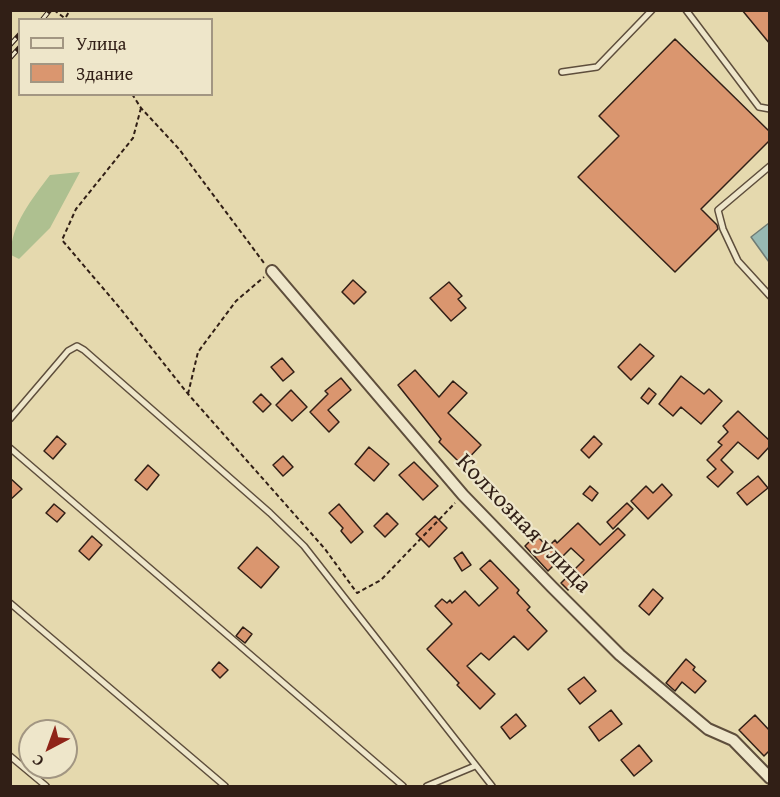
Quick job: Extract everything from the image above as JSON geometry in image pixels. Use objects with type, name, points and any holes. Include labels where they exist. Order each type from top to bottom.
[{"type":"street","name":"Колхозная улица","points":[[272,271],[463,495],[620,655],[708,729],[733,740],[770,778]]},
{"type":"lane","points":[[562,72],[597,67],[652,10]]},
{"type":"lane","points":[[686,10],[759,107],[770,109]]},
{"type":"lane","points":[[770,166],[718,210],[723,229],[738,261],[770,296]]},
{"type":"lane","points":[[10,419],[68,351],[78,346],[84,350],[270,513],[304,546],[492,786]]},
{"type":"lane","points":[[10,448],[403,786]]},
{"type":"lane","points":[[10,603],[225,786]]},
{"type":"lane","points":[[10,756],[46,786]]},
{"type":"lane","points":[[427,786],[475,766]]},
{"type":"path","points":[[54,10],[66,18],[70,10]]},
{"type":"path","points":[[133,96],[141,108],[179,149],[254,251],[272,271],[236,301],[198,352],[188,394]]},
{"type":"path","points":[[141,108],[133,138],[76,209],[62,240],[188,394],[325,549],[357,593],[381,580],[463,495]]},
{"type":"green space","points":[[80,172],[50,228],[19,259],[11,255],[18,223],[50,175]]},
{"type":"water","points":[[769,223],[769,262],[751,237]]},
{"type":"building","points":[[742,10],[770,10],[770,44]]},
{"type":"building","points":[[675,39],[770,132],[770,140],[701,209],[717,225],[718,229],[675,272],[578,177],[619,136],[599,116]]},
{"type":"building","points":[[353,280],[366,292],[354,304],[342,292]]},
{"type":"building","points":[[449,282],[462,296],[458,299],[466,308],[451,321],[430,298]]},
{"type":"building","points":[[640,344],[654,356],[631,380],[618,367]]},
{"type":"building","points":[[282,358],[294,372],[283,381],[271,367]]},
{"type":"building","points":[[415,370],[439,397],[453,381],[467,393],[448,413],[481,445],[462,465],[439,442],[441,439],[398,385]]},
{"type":"building","points":[[681,376],[704,394],[709,389],[722,401],[701,424],[681,407],[673,416],[659,404]]},
{"type":"building","points":[[341,378],[351,390],[328,410],[339,422],[329,432],[310,412],[328,394],[325,391]]},
{"type":"building","points":[[649,388],[656,394],[648,404],[641,398]]},
{"type":"building","points":[[291,390],[307,407],[292,421],[276,405]]},
{"type":"building","points":[[261,394],[271,404],[263,412],[253,402]]},
{"type":"building","points":[[738,411],[770,441],[770,446],[758,459],[738,442],[721,460],[733,472],[718,487],[707,477],[716,469],[707,460],[722,445],[718,442],[728,432],[723,426]]},
{"type":"building","points":[[57,436],[66,444],[53,459],[44,451]]},
{"type":"building","points":[[594,436],[602,444],[589,458],[581,450]]},
{"type":"building","points":[[369,447],[389,464],[374,481],[355,464]]},
{"type":"building","points":[[283,456],[293,467],[283,476],[273,465]]},
{"type":"building","points":[[414,462],[438,486],[423,500],[399,475]]},
{"type":"building","points":[[148,465],[159,475],[147,490],[135,480]]},
{"type":"building","points":[[758,476],[768,488],[747,505],[737,493]]},
{"type":"building","points":[[10,478],[22,489],[10,500]]},
{"type":"building","points":[[662,484],[672,495],[648,519],[631,501],[646,486],[653,493]]},
{"type":"building","points":[[590,486],[598,493],[592,501],[583,494]]},
{"type":"building","points":[[627,503],[633,509],[613,529],[607,522]]},
{"type":"building","points":[[54,504],[65,513],[57,522],[46,513]]},
{"type":"building","points":[[339,504],[363,532],[351,543],[341,531],[343,528],[329,513]]},
{"type":"building","points":[[387,513],[398,524],[385,537],[374,526]]},
{"type":"building","points":[[435,516],[447,528],[429,547],[416,534]]},
{"type":"building","points":[[578,523],[600,545],[618,528],[625,535],[568,590],[561,583],[584,560],[571,548],[548,571],[525,546],[536,535],[548,547],[555,540],[557,543]]},
{"type":"building","points":[[92,536],[102,545],[89,560],[79,551]]},
{"type":"building","points":[[257,547],[279,567],[261,588],[238,568]]},
{"type":"building","points":[[462,552],[471,565],[462,571],[454,558]]},
{"type":"building","points":[[490,560],[519,590],[517,593],[530,607],[527,610],[547,631],[528,650],[514,636],[489,660],[481,653],[467,666],[495,694],[480,709],[427,649],[452,624],[435,606],[442,599],[447,603],[450,600],[452,603],[465,591],[479,606],[498,588],[480,569]]},
{"type":"building","points":[[653,589],[663,598],[649,615],[639,606]]},
{"type":"building","points":[[243,627],[252,634],[245,643],[236,636]]},
{"type":"building","points":[[686,659],[695,667],[693,670],[706,681],[695,693],[682,682],[675,691],[666,683]]},
{"type":"building","points":[[219,662],[228,670],[220,678],[212,670]]},
{"type":"building","points":[[584,677],[596,691],[580,704],[568,689]]},
{"type":"building","points":[[611,710],[622,724],[599,741],[589,727]]},
{"type":"building","points":[[516,714],[526,726],[510,739],[501,727]]},
{"type":"building","points":[[755,715],[770,731],[770,750],[764,756],[739,730]]},
{"type":"building","points":[[639,745],[652,761],[634,776],[621,760]]},
{"type":"railway","points":[[44,18],[50,10]]},
{"type":"railway","points":[[10,45],[18,36]]},
{"type":"railway","points":[[10,58],[18,49]]}]
